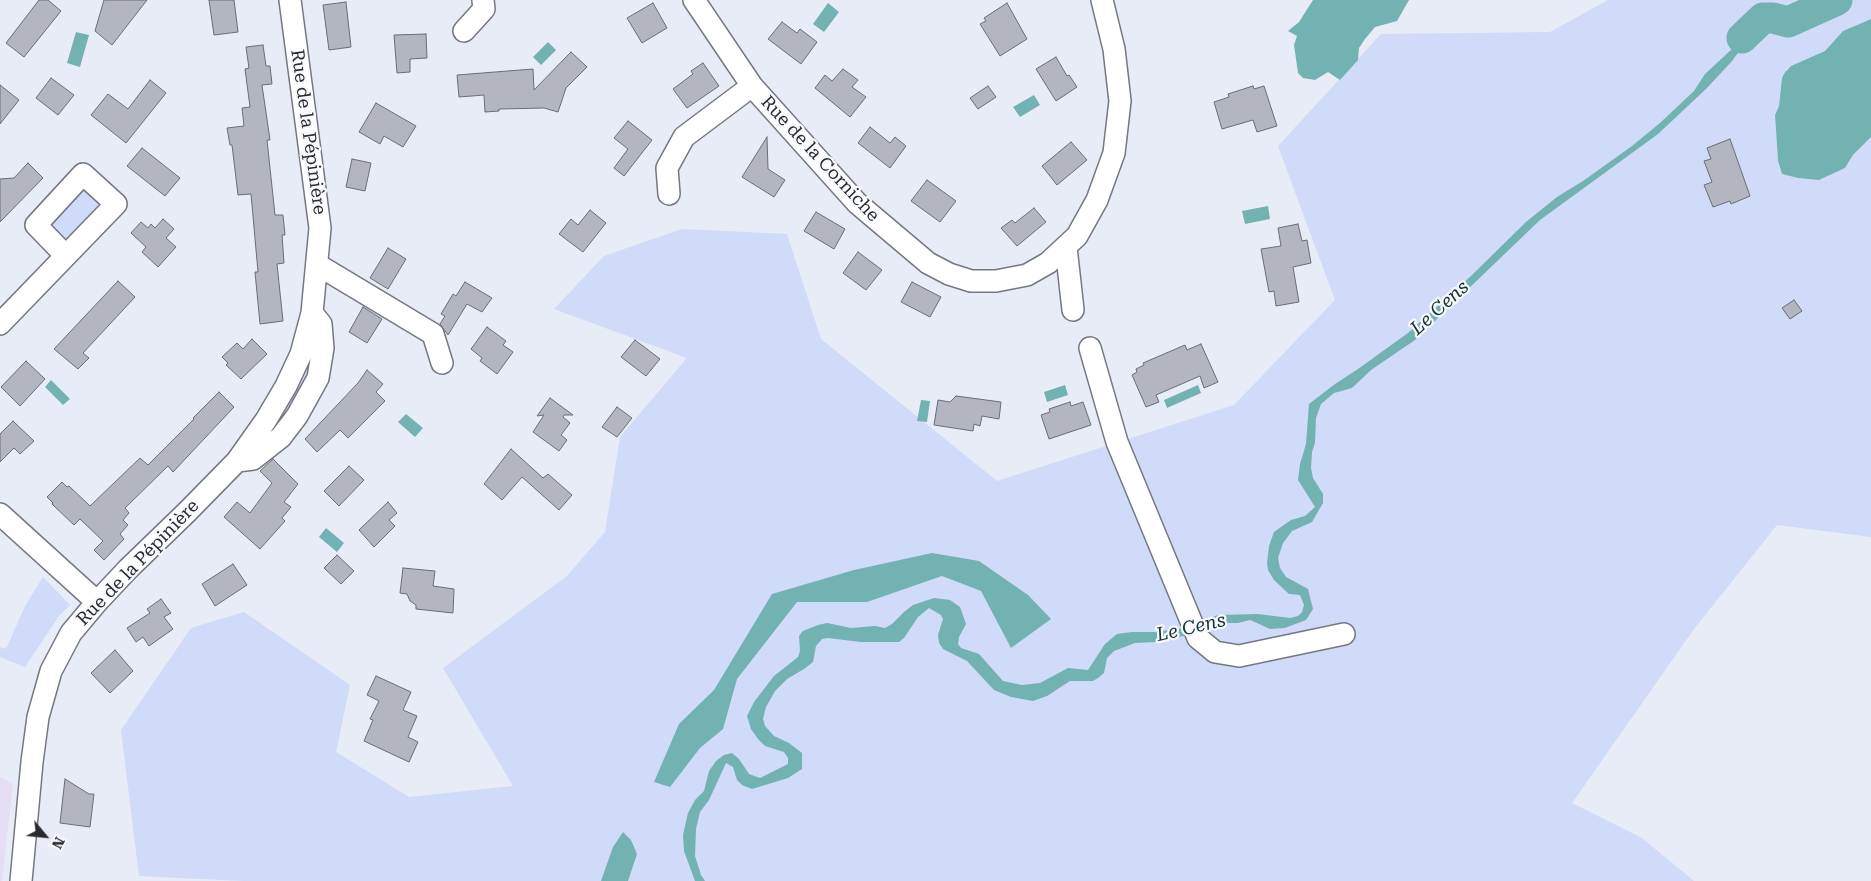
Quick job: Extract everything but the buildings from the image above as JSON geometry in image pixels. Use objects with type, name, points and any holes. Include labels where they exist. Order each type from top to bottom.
[{"type":"street","name":"Rue de la Pépinière","points":[[21,881],[32,762],[41,708],[51,671],[71,633],[128,569],[188,512],[237,461],[266,420],[286,386],[301,354],[312,313],[320,228],[290,0]]},
{"type":"street","points":[[464,31],[484,9],[484,0]]},
{"type":"street","name":"Rue de la Corniche","points":[[694,0],[752,86],[857,204],[928,263],[949,274],[971,281],[996,281],[1027,275],[1048,263],[1077,236],[1097,200],[1114,153],[1120,101],[1114,49],[1102,0]]},
{"type":"street","points":[[669,194],[667,168],[684,136],[752,86]]},
{"type":"street","points":[[1066,247],[1073,310]]},
{"type":"street","points":[[0,324],[65,255]]},
{"type":"street","points":[[318,265],[433,334],[442,363]]},
{"type":"street","points":[[1090,348],[1117,442],[1198,638],[1215,652],[1239,656],[1344,634]]},
{"type":"street","points":[[0,514],[97,602]]},
{"type":"shaded area","points":[[1608,0],[1871,0],[1871,19],[1843,31],[1825,51],[1786,69],[1781,86],[1779,106],[1775,115],[1778,161],[1782,174],[1798,178],[1819,180],[1845,168],[1853,155],[1871,137],[1871,537],[1777,525],[1694,629],[1572,803],[1642,838],[1694,881],[243,881],[139,876],[121,730],[191,628],[244,612],[350,685],[336,752],[409,797],[513,786],[443,668],[567,576],[605,532],[620,437],[687,358],[554,309],[604,256],[682,229],[787,234],[821,339],[997,481],[1234,405],[1335,300],[1278,146],[1381,34],[1550,32]]},
{"type":"shaded area","points":[[90,189],[100,198],[97,209],[68,241],[61,240],[52,228],[52,224],[83,192]]},
{"type":"shaded area","points":[[311,352],[316,353],[296,405],[262,443],[279,420]]},
{"type":"shaded area","points":[[43,577],[70,605],[59,616],[25,667],[0,657],[0,647],[6,649],[25,606]]},
{"type":"shaded area","points":[[0,777],[13,784],[2,881],[0,881]]},
{"type":"water","points":[[1313,0],[1409,0],[1397,21],[1375,27],[1359,48],[1358,60],[1340,80],[1328,72],[1315,80],[1303,78],[1298,73],[1294,45],[1297,36],[1288,31],[1299,22]]},
{"type":"water","points":[[1826,0],[1844,0],[1789,26],[1783,27],[1784,18],[1787,19]]},
{"type":"water","points":[[828,3],[839,12],[824,32],[813,24]]},
{"type":"water","points":[[1765,14],[1777,16],[1775,21],[1767,21],[1758,25],[1732,61],[1707,88],[1658,134],[1540,220],[1415,340],[1371,370],[1352,388],[1334,393],[1321,404],[1316,418],[1311,468],[1313,478],[1323,494],[1323,503],[1312,522],[1292,531],[1283,543],[1278,558],[1280,568],[1286,577],[1308,589],[1313,609],[1306,620],[1285,628],[1270,629],[1250,620],[1238,623],[1219,623],[1188,635],[1156,642],[1135,643],[1114,651],[1107,658],[1104,673],[1093,681],[1070,681],[1047,696],[1033,701],[1011,697],[994,690],[967,661],[943,649],[939,643],[938,635],[943,619],[941,615],[929,608],[918,617],[904,638],[899,642],[822,639],[816,646],[813,662],[787,679],[775,691],[766,707],[763,719],[765,726],[774,736],[789,743],[802,753],[802,769],[788,778],[752,789],[742,785],[737,780],[733,767],[726,763],[709,800],[700,812],[696,829],[695,856],[705,881],[695,881],[684,851],[683,835],[688,813],[695,800],[704,791],[709,771],[716,761],[724,755],[732,753],[739,759],[749,774],[760,778],[788,764],[788,758],[784,752],[765,746],[758,739],[751,729],[747,716],[754,702],[774,676],[798,657],[800,651],[799,636],[803,631],[827,623],[851,628],[875,626],[885,628],[913,605],[934,598],[950,600],[960,607],[966,624],[959,637],[958,644],[961,648],[979,654],[1003,681],[1022,685],[1040,683],[1068,668],[1088,670],[1105,644],[1117,634],[1156,632],[1183,628],[1218,615],[1258,614],[1290,618],[1298,616],[1302,612],[1304,605],[1300,595],[1289,594],[1274,580],[1268,570],[1267,563],[1269,546],[1274,532],[1291,520],[1305,516],[1315,507],[1298,480],[1300,464],[1306,444],[1309,404],[1408,333],[1471,276],[1526,222],[1557,197],[1632,146],[1660,123],[1694,91],[1705,74],[1732,49],[1740,33],[1752,20]]},
{"type":"water","points":[[1871,19],[1871,137],[1853,155],[1845,168],[1819,180],[1782,174],[1778,161],[1775,115],[1779,106],[1782,78],[1785,72],[1791,66],[1825,51],[1843,31]]},
{"type":"water","points":[[76,32],[89,35],[80,67],[67,63]]},
{"type":"water","points":[[548,42],[556,50],[541,65],[533,57]]},
{"type":"water","points":[[1034,95],[1040,105],[1020,117],[1013,107]]},
{"type":"water","points":[[1268,206],[1270,219],[1245,224],[1242,211]]},
{"type":"water","points":[[51,380],[70,399],[63,405],[45,387]]},
{"type":"water","points":[[1065,385],[1068,395],[1047,402],[1044,392]]},
{"type":"water","points":[[1198,385],[1201,393],[1167,408],[1164,400]]},
{"type":"water","points":[[921,400],[930,401],[927,422],[917,421]]},
{"type":"water","points":[[406,414],[423,428],[415,437],[398,422]]},
{"type":"water","points":[[326,528],[344,543],[337,552],[319,537]]},
{"type":"water","points":[[932,553],[979,561],[1028,595],[1051,619],[1011,648],[981,591],[942,576],[867,602],[797,602],[737,679],[723,729],[700,748],[670,787],[654,782],[679,724],[714,690],[772,594],[854,570]]},
{"type":"water","points":[[623,832],[631,840],[637,854],[628,881],[601,881],[613,847]]},
{"type":"waterway","name":"Le Cens","points":[[1742,38],[1763,18],[1773,18],[1788,22],[1837,0]]}]
